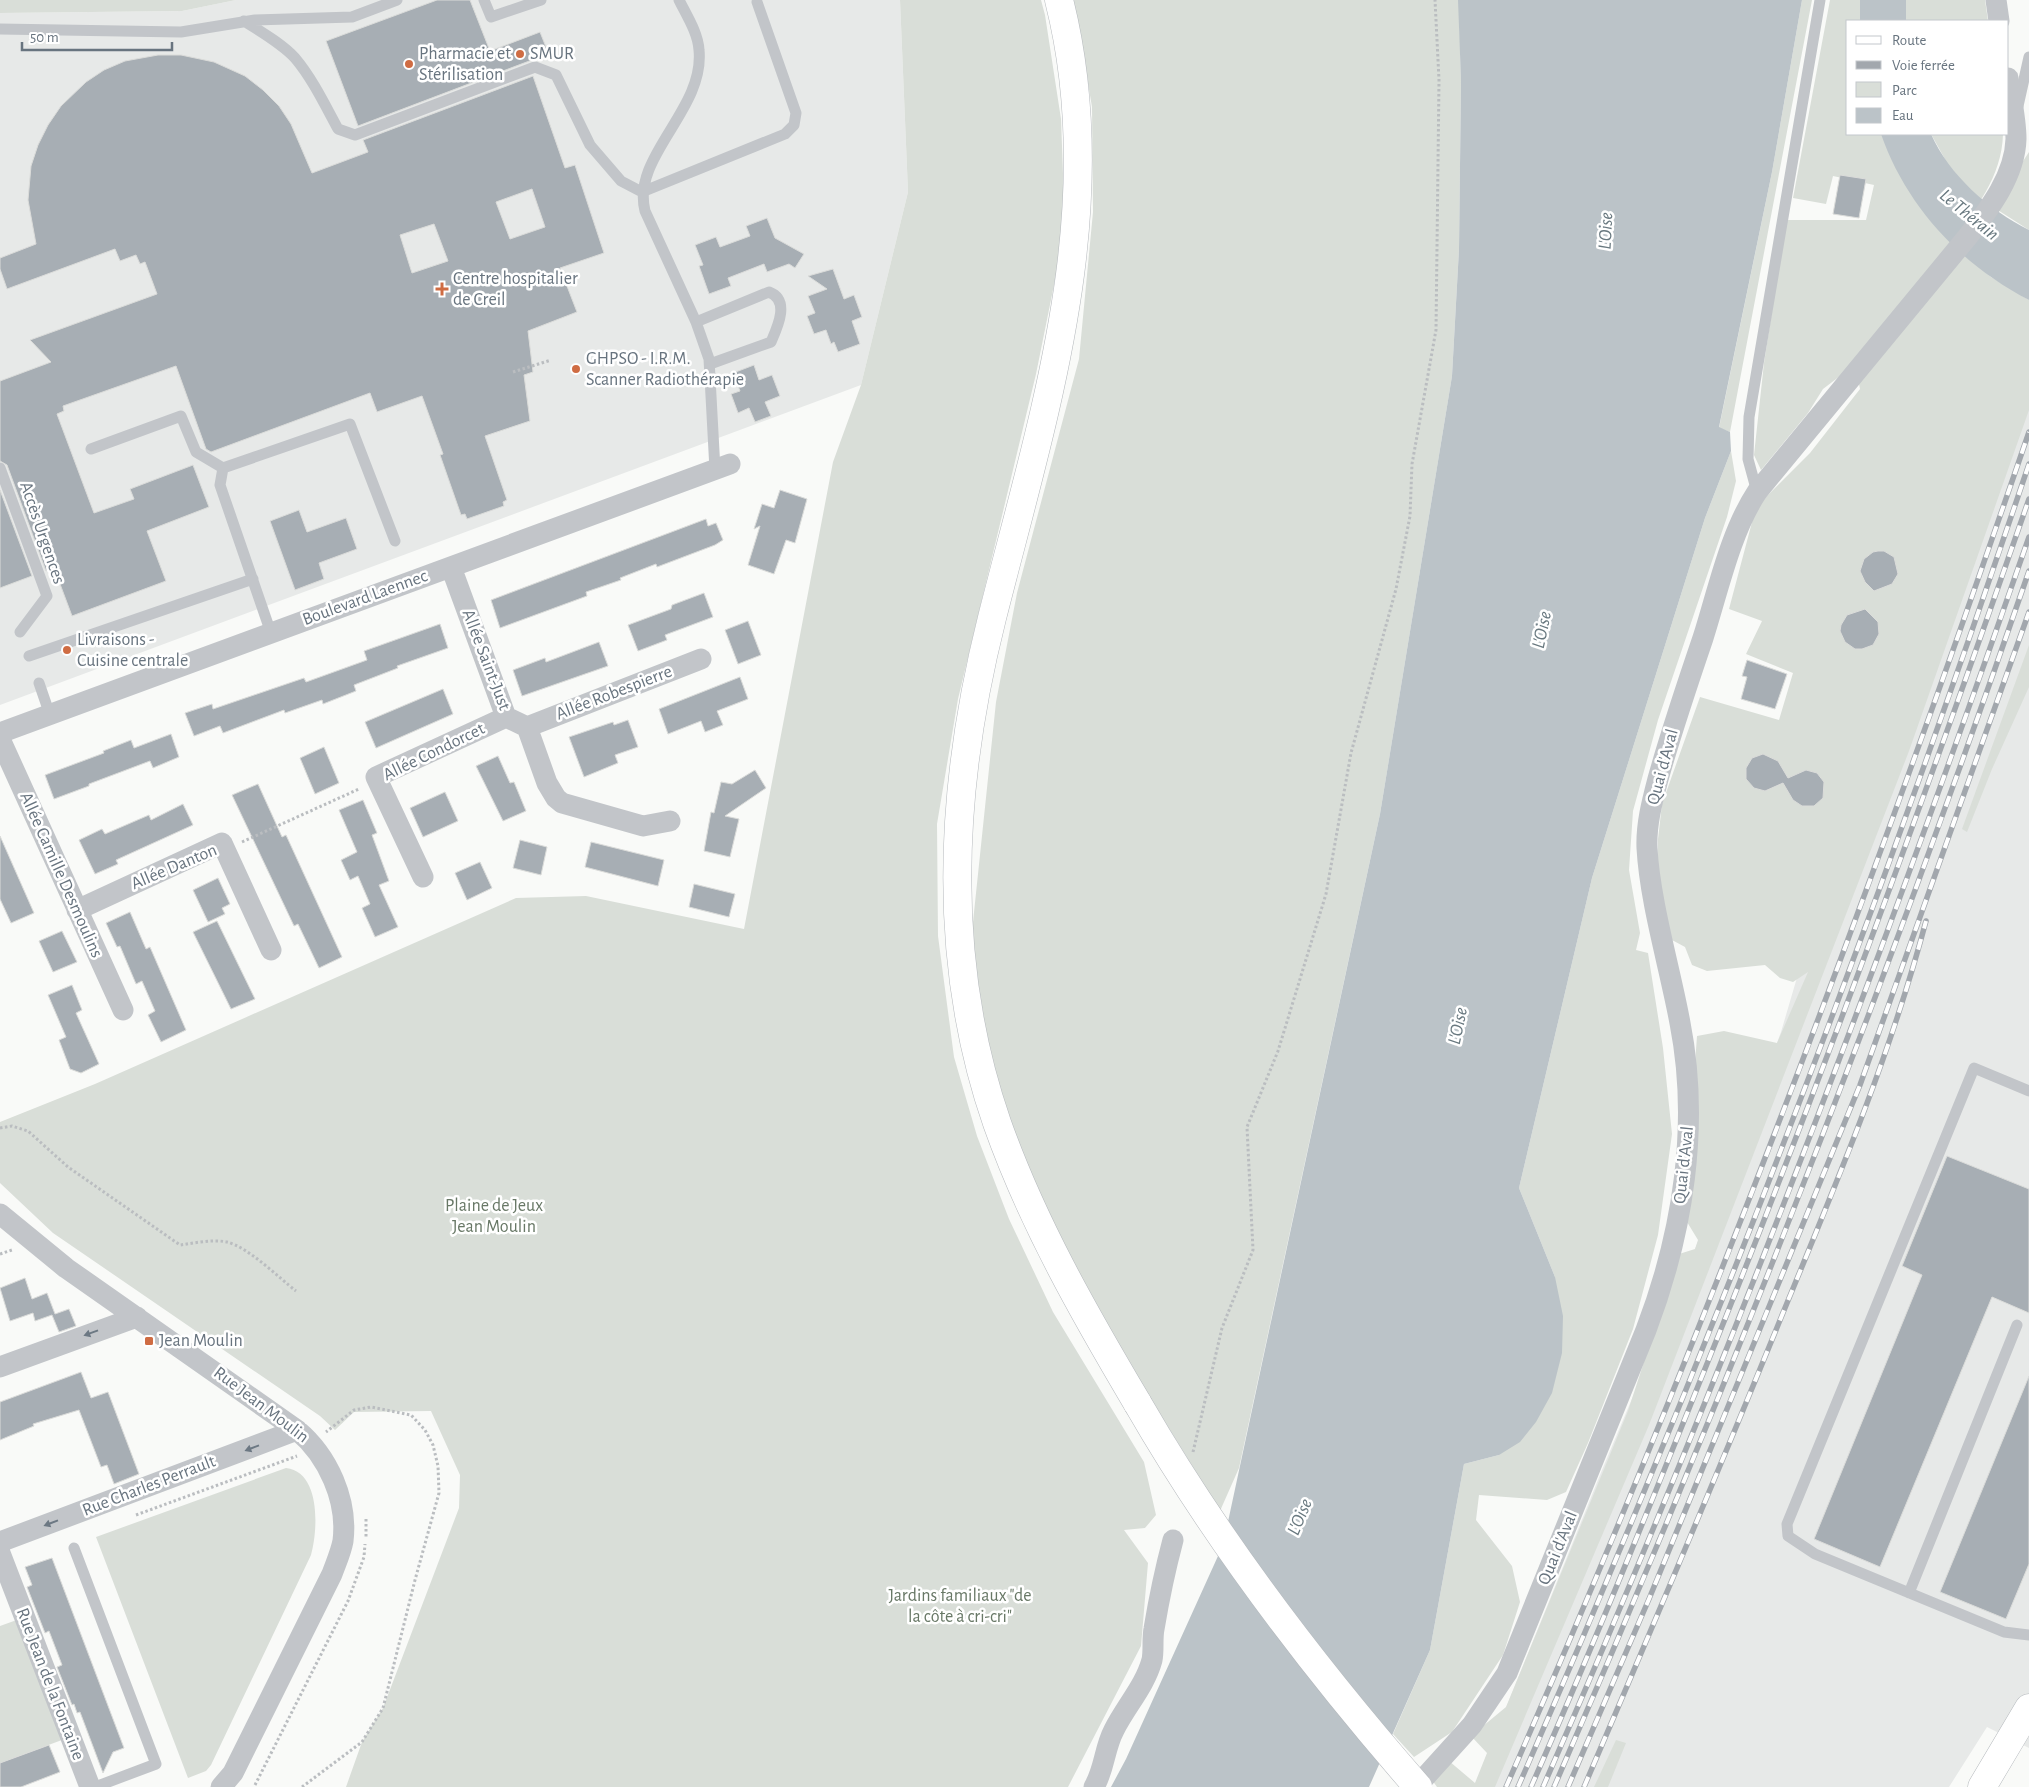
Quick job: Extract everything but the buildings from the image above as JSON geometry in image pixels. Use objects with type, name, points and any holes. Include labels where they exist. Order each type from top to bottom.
[{"type":"main road","points":[[1059,0],[1071,61],[1078,111],[1080,160],[1077,225],[1070,282],[1055,366],[992,619],[974,703],[959,810],[956,905],[967,1005],[982,1074],[1002,1135],[1023,1189],[1050,1247],[1138,1404],[1203,1509],[1254,1582],[1306,1653],[1417,1787]]},
{"type":"main road","points":[[1986,1786],[2029,1708]]},
{"type":"street","points":[[1996,0],[1999,20]]},
{"type":"street","name":"Quai d'Aval","points":[[1417,1787],[1476,1719],[1510,1667],[1646,1330],[1661,1287],[1682,1195],[1689,1132],[1688,1099],[1682,1031],[1649,872],[1647,837],[1654,796],[1670,738],[1738,530],[1754,496],[1954,252],[1992,202],[2011,164],[2016,142],[2009,86]]},
{"type":"street","name":"Boulevard Laennec","points":[[0,733],[723,467]]},
{"type":"street","name":"Allée Saint-Just","points":[[451,567],[506,717],[527,727],[547,783],[556,798],[562,803],[643,826],[670,821]]},
{"type":"street","name":"Allée Robespierre","points":[[527,727],[701,659]]},
{"type":"street","name":"Allée Condorcet","points":[[423,877],[376,776],[506,717]]},
{"type":"street","name":"Allée Camille Desmoulins","points":[[0,739],[123,1010]]},
{"type":"street","name":"Allée Danton","points":[[77,910],[222,844],[271,950]]},
{"type":"street","name":"Rue Jean Moulin","points":[[0,1214],[61,1263],[298,1430],[313,1445],[332,1476],[339,1500],[342,1528],[340,1552],[332,1574],[233,1773],[221,1787]]},
{"type":"street","points":[[0,1367],[137,1317]]},
{"type":"street","name":"Rue Charles Perrault","points":[[0,1542],[298,1430]]},
{"type":"street","points":[[1094,1787],[1103,1772],[1113,1731],[1145,1678],[1152,1658],[1151,1644],[1161,1586],[1173,1540]]},
{"type":"street","name":"Rue Jean de la Fontaine","points":[[0,1553],[90,1787]]},
{"type":"lane","points":[[0,29],[175,32],[244,21],[342,19],[363,14],[397,0]]},
{"type":"lane","points":[[484,0],[491,17],[541,0]]},
{"type":"lane","points":[[679,0],[699,48],[698,71],[690,96],[646,175],[642,192],[645,211],[696,322],[710,364],[723,467]]},
{"type":"lane","points":[[1754,496],[1748,459],[1749,417],[1820,0]]},
{"type":"lane","points":[[244,21],[267,36],[294,58],[322,99],[338,129],[355,135],[534,68],[556,74],[590,145],[621,181],[642,192],[785,134],[794,125],[796,113],[757,2]]},
{"type":"lane","points":[[2014,123],[2029,57]]},
{"type":"lane","points":[[696,322],[768,292],[777,295],[782,302],[777,328],[771,342],[710,364]]},
{"type":"lane","points":[[91,449],[182,416],[196,452],[222,468]]},
{"type":"lane","points":[[222,468],[350,424],[395,541]]},
{"type":"lane","name":"Accès Urgences","points":[[0,468],[47,596],[20,632]]},
{"type":"lane","points":[[222,468],[220,485],[271,633]]},
{"type":"lane","points":[[29,656],[253,579]]},
{"type":"lane","points":[[39,683],[50,715]]},
{"type":"lane","points":[[2029,1091],[1974,1068],[1787,1524],[1788,1536],[1816,1554],[2004,1632],[2029,1636]]},
{"type":"lane","points":[[1908,1593],[2017,1324]]},
{"type":"lane","points":[[74,1548],[156,1764],[95,1787]]},
{"type":"path","points":[[1193,1453],[1222,1328],[1253,1250],[1247,1127],[1278,1051],[1326,894],[1351,753],[1396,589],[1410,516],[1412,464],[1436,330],[1439,80],[1435,0]]},
{"type":"path","points":[[513,372],[550,360]]},
{"type":"path","points":[[224,850],[378,780]]},
{"type":"path","points":[[0,1128],[12,1126],[28,1131],[68,1167],[180,1245],[206,1241],[227,1242],[241,1248],[296,1291]]},
{"type":"path","points":[[132,1516],[296,1457],[354,1410],[371,1407],[411,1415],[425,1430],[433,1445],[438,1466],[439,1493],[414,1580],[383,1708],[362,1742],[302,1787]]},
{"type":"shaded area","name":"Centre hospitalier de Creil","points":[[236,0],[900,0],[908,192],[861,385],[0,705],[0,13],[182,11]]},
{"type":"shaded area","points":[[2029,313],[2029,1748],[1987,1727],[1949,1787],[1474,1787],[1602,1470],[1742,1137],[1781,1032],[1801,964]]},
{"type":"green space","points":[[0,0],[236,0],[182,11],[0,13]]},
{"type":"green space","points":[[900,0],[1041,0],[1061,119],[1064,201],[1058,265],[1036,374],[958,699],[937,824],[938,936],[954,1057],[977,1136],[1009,1219],[1053,1312],[1144,1462],[1156,1515],[1145,1528],[1124,1530],[1148,1563],[1141,1646],[1068,1787],[346,1787],[362,1742],[383,1708],[459,1508],[460,1475],[431,1411],[354,1412],[335,1430],[320,1416],[53,1233],[0,1183],[0,1122],[95,1084],[516,898],[586,896],[744,929],[833,462],[861,385],[908,192]]},
{"type":"green space","points":[[1070,0],[1459,0],[1461,81],[1459,249],[1452,376],[1380,814],[1239,1468],[1220,1511],[1089,1299],[1040,1204],[1001,1096],[988,1043],[971,941],[996,702],[1017,593],[1079,359],[1093,212],[1092,107],[1081,42]]},
{"type":"green space","points":[[1802,0],[1812,0],[1730,432],[1719,428],[1772,172]]},
{"type":"green space","points":[[1830,0],[1861,0],[1861,20],[1846,20],[1846,135],[1884,135],[1946,161],[1932,135],[2003,135],[1998,165],[1992,179],[1969,218],[1950,243],[1991,277],[2029,300],[2029,410],[1909,751],[1649,1425],[1495,1787],[1437,1787],[1432,1780],[1449,1761],[1475,1783],[1487,1753],[1471,1736],[1506,1707],[1628,1411],[1679,1254],[1695,1249],[1698,1240],[1684,1217],[1697,1036],[1724,1031],[1777,1043],[1808,972],[1793,982],[1780,978],[1765,965],[1707,971],[1692,965],[1685,947],[1672,940],[1657,889],[1658,839],[1662,804],[1700,697],[1779,720],[1793,673],[1746,654],[1762,621],[1729,609],[1756,507],[1810,453],[1860,389],[1858,379],[1844,373],[1823,389],[1808,413],[1761,470],[1754,455],[1764,363],[1786,220],[1866,220],[1874,185],[1833,176],[1826,204],[1793,198]]},
{"type":"green space","points":[[1906,0],[1985,0],[1988,20],[1906,20]]},
{"type":"green space","points":[[2029,152],[2029,230],[1993,207]]},
{"type":"green space","points":[[1731,451],[1736,481],[1727,517],[1658,720],[1633,811],[1629,870],[1640,933],[1636,950],[1648,953],[1663,1048],[1672,1134],[1658,1235],[1633,1329],[1588,1443],[1566,1492],[1547,1500],[1479,1495],[1476,1520],[1512,1566],[1520,1602],[1503,1655],[1452,1732],[1414,1757],[1393,1734],[1430,1650],[1464,1464],[1499,1455],[1555,1277],[1519,1188],[1592,878],[1705,518]]},
{"type":"green space","points":[[2029,645],[2029,687],[1992,769],[1967,832],[1962,829]]},
{"type":"green space","points":[[286,1468],[297,1472],[306,1480],[311,1491],[314,1504],[315,1531],[311,1555],[211,1765],[206,1771],[188,1778],[96,1537]]},
{"type":"green space","points":[[25,1617],[70,1737],[0,1763],[0,1626]]},
{"type":"green space","points":[[1616,1740],[1626,1743],[1608,1787],[1594,1787]]},
{"type":"water","name":"L'Oise","points":[[1458,0],[1802,0],[1772,172],[1719,427],[1730,432],[1731,451],[1705,518],[1592,878],[1519,1188],[1555,1277],[1563,1316],[1562,1353],[1552,1393],[1536,1422],[1520,1442],[1499,1455],[1464,1464],[1430,1650],[1369,1787],[1111,1787],[1126,1759],[1223,1545],[1380,814],[1452,376],[1459,249],[1461,81]]},
{"type":"water","points":[[1860,0],[1906,0],[1906,20],[1860,20]]},
{"type":"water","name":"Le Thérain","points":[[1881,135],[1932,135],[1948,163],[1972,190],[1999,212],[2029,230],[2029,300],[2004,286],[1981,269],[1939,231],[1905,185]]},
{"type":"railway","points":[[1506,1787],[1648,1453],[1782,1115],[1908,775],[2029,432]]},
{"type":"railway","points":[[1518,1787],[1657,1461],[1788,1132],[1912,799],[2029,464]]},
{"type":"railway","points":[[1531,1787],[1654,1495],[1805,1115],[1919,808],[2029,499]]},
{"type":"railway","points":[[1543,1787],[1610,1633],[1737,1323],[1858,1010],[2029,537]]},
{"type":"railway","points":[[1554,1787],[1682,1487],[1804,1184],[1919,879],[2029,571]]},
{"type":"railway","points":[[1568,1787],[1649,1599],[1860,1085],[2029,612]]},
{"type":"railway","points":[[1584,1787],[1712,1485],[1845,1162],[1897,1019],[1926,921]]},
{"type":"place","name":"SMUR","points":[[520,54]]},
{"type":"place","name":"Pharmacie et Stérilisation","points":[[409,64]]},
{"type":"place","name":"Centre hospitalier de Creil","points":[[442,289]]},
{"type":"place","name":"GHPSO - I.R.M. Scanner Radiothérapie","points":[[576,369]]},
{"type":"place","name":"Livraisons - Cuisine centrale","points":[[67,650]]},
{"type":"place","name":"Jean Moulin","points":[[149,1341]]},
{"type":"park label","name":"Plaine de Jeux Jean Moulin","points":[[494,1216]]},
{"type":"park label","name":"Jardins familiaux \"de la côte à cri-cri\"","points":[[960,1606]]}]
